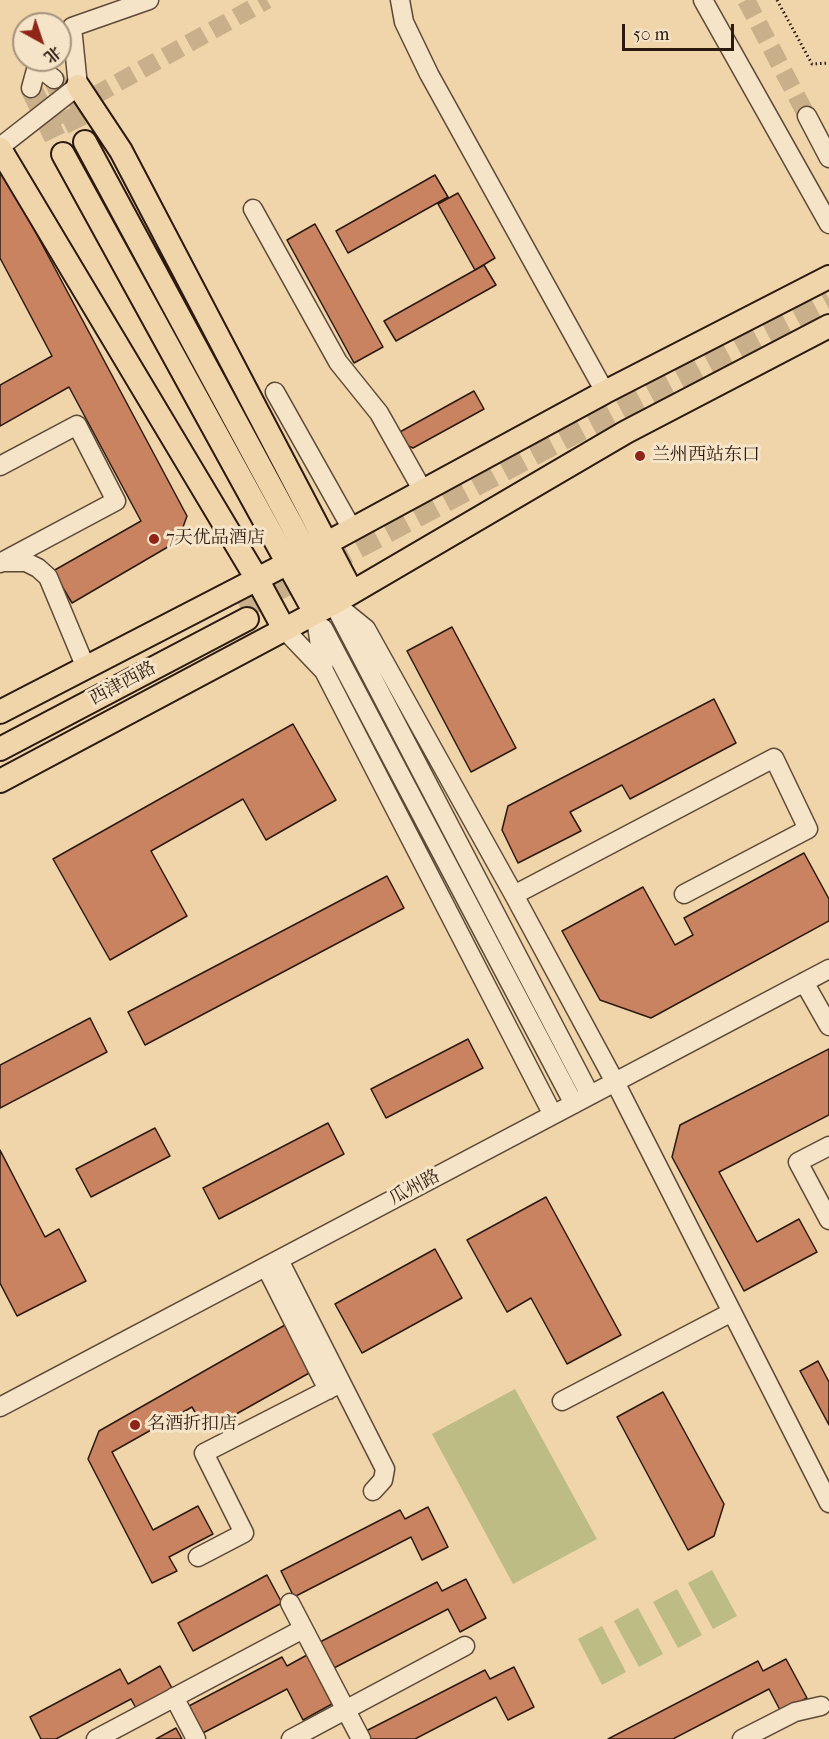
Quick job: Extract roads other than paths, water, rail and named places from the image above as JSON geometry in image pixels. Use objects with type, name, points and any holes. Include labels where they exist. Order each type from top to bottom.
[{"type":"main road","points":[[78,86],[121,151],[308,553]]},
{"type":"main road","points":[[85,142],[334,603]]},
{"type":"main road","points":[[0,148],[257,579],[284,629]]},
{"type":"main road","points":[[63,154],[308,553]]},
{"type":"main road","points":[[0,712],[308,553],[605,392],[829,277]]},
{"type":"main road","points":[[0,781],[334,603],[626,432],[829,326]]},
{"type":"main road","name":"西津西路","points":[[0,735],[244,614],[0,749]]},
{"type":"street","points":[[0,148],[78,86],[72,27],[149,0]]},
{"type":"street","points":[[400,0],[404,22],[429,74],[605,392]]},
{"type":"street","points":[[703,0],[829,224]]},
{"type":"street","points":[[31,88],[37,66],[54,79]]},
{"type":"street","points":[[807,116],[829,158]]},
{"type":"street","points":[[253,209],[338,362],[379,413],[423,491]]},
{"type":"street","points":[[275,392],[352,529]]},
{"type":"street","points":[[0,466],[77,425],[117,501],[0,562]]},
{"type":"street","points":[[0,562],[26,562],[38,568],[48,577],[86,668]]},
{"type":"street","points":[[324,671],[334,603]]},
{"type":"street","points":[[334,603],[366,629],[514,895],[615,1082],[829,1503]]},
{"type":"street","points":[[334,603],[590,1095]]},
{"type":"street","points":[[334,603],[574,1104]]},
{"type":"street","points":[[284,629],[324,671],[553,1115]]},
{"type":"street","points":[[514,895],[774,758],[808,829],[684,894]]},
{"type":"street","name":"瓜州路","points":[[0,1407],[829,969]]},
{"type":"street","points":[[804,982],[829,1026]]},
{"type":"street","points":[[829,1146],[798,1162],[829,1220]]},
{"type":"street","points":[[273,1263],[334,1386],[371,1438],[385,1468],[383,1480],[373,1491]]},
{"type":"street","points":[[562,1401],[732,1312]]},
{"type":"street","points":[[198,1557],[244,1533],[204,1453],[334,1386]]},
{"type":"street","points":[[290,1603],[361,1739]]},
{"type":"street","points":[[96,1739],[303,1629]]},
{"type":"street","points":[[291,1739],[465,1646]]},
{"type":"street","points":[[174,1697],[196,1739]]},
{"type":"street","points":[[742,1739],[795,1712],[826,1710]]},
{"type":"tunnel","points":[[47,122],[267,0]]},
{"type":"tunnel","points":[[746,0],[807,116]]},
{"type":"tunnel","points":[[54,79],[85,142]]},
{"type":"tunnel","points":[[31,88],[63,154]]},
{"type":"tunnel","points":[[241,609],[829,299]]},
{"type":"place","name":"兰州西站东口","points":[[640,456]]},
{"type":"place","name":"7天优品酒店","points":[[154,539]]},
{"type":"place","name":"名酒折扣店","points":[[135,1425]]}]
